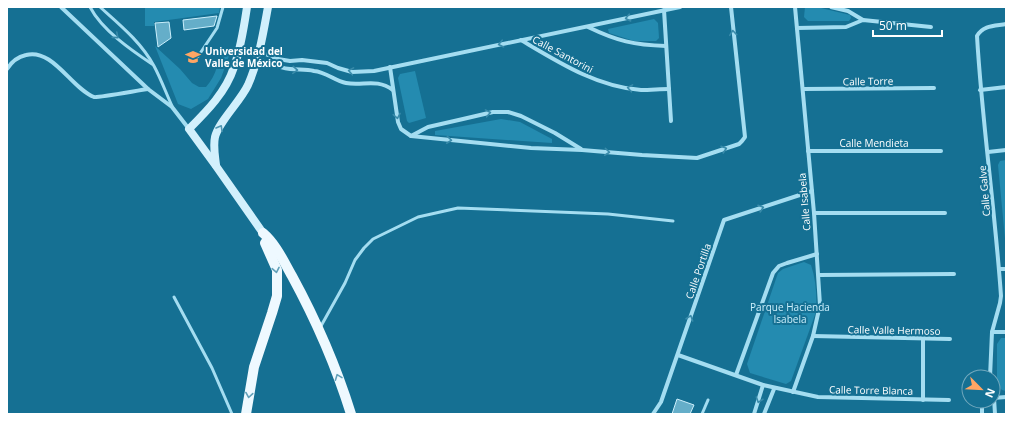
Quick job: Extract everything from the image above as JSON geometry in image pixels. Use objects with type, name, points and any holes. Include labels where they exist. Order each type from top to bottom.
[{"type":"main road","points":[[247,7],[234,68],[226,85],[216,100],[189,129],[263,233],[269,239],[285,265],[311,311],[342,387],[351,414]]},
{"type":"main road","points":[[216,166],[214,146],[218,130],[240,100],[248,85],[259,56],[268,7]]},
{"type":"main road","points":[[246,414],[254,366],[277,296],[277,270],[264,242],[263,233]]},
{"type":"street","points":[[61,7],[148,89],[172,107],[189,129]]},
{"type":"street","points":[[259,56],[284,60],[327,62],[338,68],[352,72],[374,71],[680,7]]},
{"type":"street","points":[[390,67],[401,129],[411,136],[531,148],[697,158],[738,144],[745,137],[731,7]]},
{"type":"street","name":"Calle Isabela","points":[[793,392],[813,336],[820,311],[819,275],[814,213],[795,7]]},
{"type":"street","points":[[831,7],[848,11],[864,20],[931,27]]},
{"type":"street","points":[[664,10],[671,121]]},
{"type":"street","points":[[797,28],[846,27],[864,20]]},
{"type":"street","name":"Calle Galve","points":[[990,369],[992,332],[1000,303],[999,269],[988,152],[980,90],[977,36],[979,31],[985,27],[1006,24]]},
{"type":"street","points":[[587,26],[607,36],[626,42],[643,45],[666,46]]},
{"type":"street","name":"Calle Santorini","points":[[520,40],[584,75],[608,84],[641,90],[669,89]]},
{"type":"street","points":[[7,69],[13,61],[33,53],[45,57],[81,90],[95,98],[148,89]]},
{"type":"street","points":[[259,56],[279,68],[315,71],[326,74],[343,82],[354,84],[379,83],[386,85],[393,90]]},
{"type":"street","points":[[980,90],[1006,87]]},
{"type":"street","name":"Calle Torre","points":[[803,89],[934,88]]},
{"type":"street","points":[[411,136],[428,127],[480,114],[508,112],[521,116],[555,133],[582,150]]},
{"type":"street","points":[[988,152],[1006,150]]},
{"type":"street","name":"Calle Mendieta","points":[[808,151],[941,151]]},
{"type":"street","name":"Calle Portilla","points":[[653,414],[661,402],[724,220],[812,191]]},
{"type":"street","points":[[814,213],[945,213]]},
{"type":"street","points":[[736,376],[773,273],[779,266],[787,262],[817,254]]},
{"type":"street","points":[[999,269],[1006,269]]},
{"type":"street","points":[[819,275],[954,274]]},
{"type":"street","points":[[992,332],[1006,332]]},
{"type":"street","name":"Calle Valle Hermoso","points":[[813,336],[950,339]]},
{"type":"street","points":[[923,339],[923,400]]},
{"type":"street","name":"Calle Torre Blanca","points":[[678,355],[774,389],[828,398],[948,400]]},
{"type":"street","points":[[754,414],[764,386]]},
{"type":"street","points":[[764,414],[774,389]]},
{"type":"lane","points":[[90,7],[100,22],[136,53],[154,65]]},
{"type":"lane","points":[[100,7],[136,40],[154,65],[172,107]]},
{"type":"lane","points":[[197,58],[217,28],[223,7]]},
{"type":"lane","points":[[319,330],[345,283],[355,260],[364,248],[373,239],[418,218],[458,208],[608,214],[673,221]]},
{"type":"lane","points":[[174,297],[212,368],[232,414]]},
{"type":"lane","points":[[702,414],[708,400]]},
{"type":"green space","points":[[145,7],[220,7],[219,13],[154,22],[154,26],[145,26]]},
{"type":"green space","points":[[805,7],[817,7],[850,15],[851,18],[849,21],[808,21],[804,17]]},
{"type":"green space","points":[[654,19],[658,23],[659,38],[656,41],[634,41],[609,33],[608,29]]},
{"type":"green space","points":[[221,45],[229,56],[221,78],[208,99],[191,109],[178,104],[155,46],[180,69],[192,83],[199,87],[206,87],[215,72]]},
{"type":"green space","points":[[415,71],[426,118],[409,123],[407,121],[398,78],[400,74]]},
{"type":"green space","points":[[501,119],[520,122],[552,139],[552,143],[435,135],[435,131]]},
{"type":"green space","points":[[1006,160],[1006,249],[998,165],[1000,161]]},
{"type":"green space","name":"Parque Hacienda Isabela","points":[[804,262],[811,265],[813,271],[816,288],[816,312],[791,381],[786,384],[750,373],[747,364],[778,273],[783,269]]},
{"type":"green space","points":[[1001,338],[1006,338],[1006,391],[1001,389],[1001,369],[997,369],[997,344]]},
{"type":"building","points":[[217,16],[214,26],[184,30],[183,20]]},
{"type":"building","points":[[169,22],[171,38],[158,47],[155,23]]},
{"type":"building","points":[[677,399],[694,405],[690,414],[672,414]]},
{"type":"place","name":"Universidad del Valle de México","points":[[193,57]]}]
